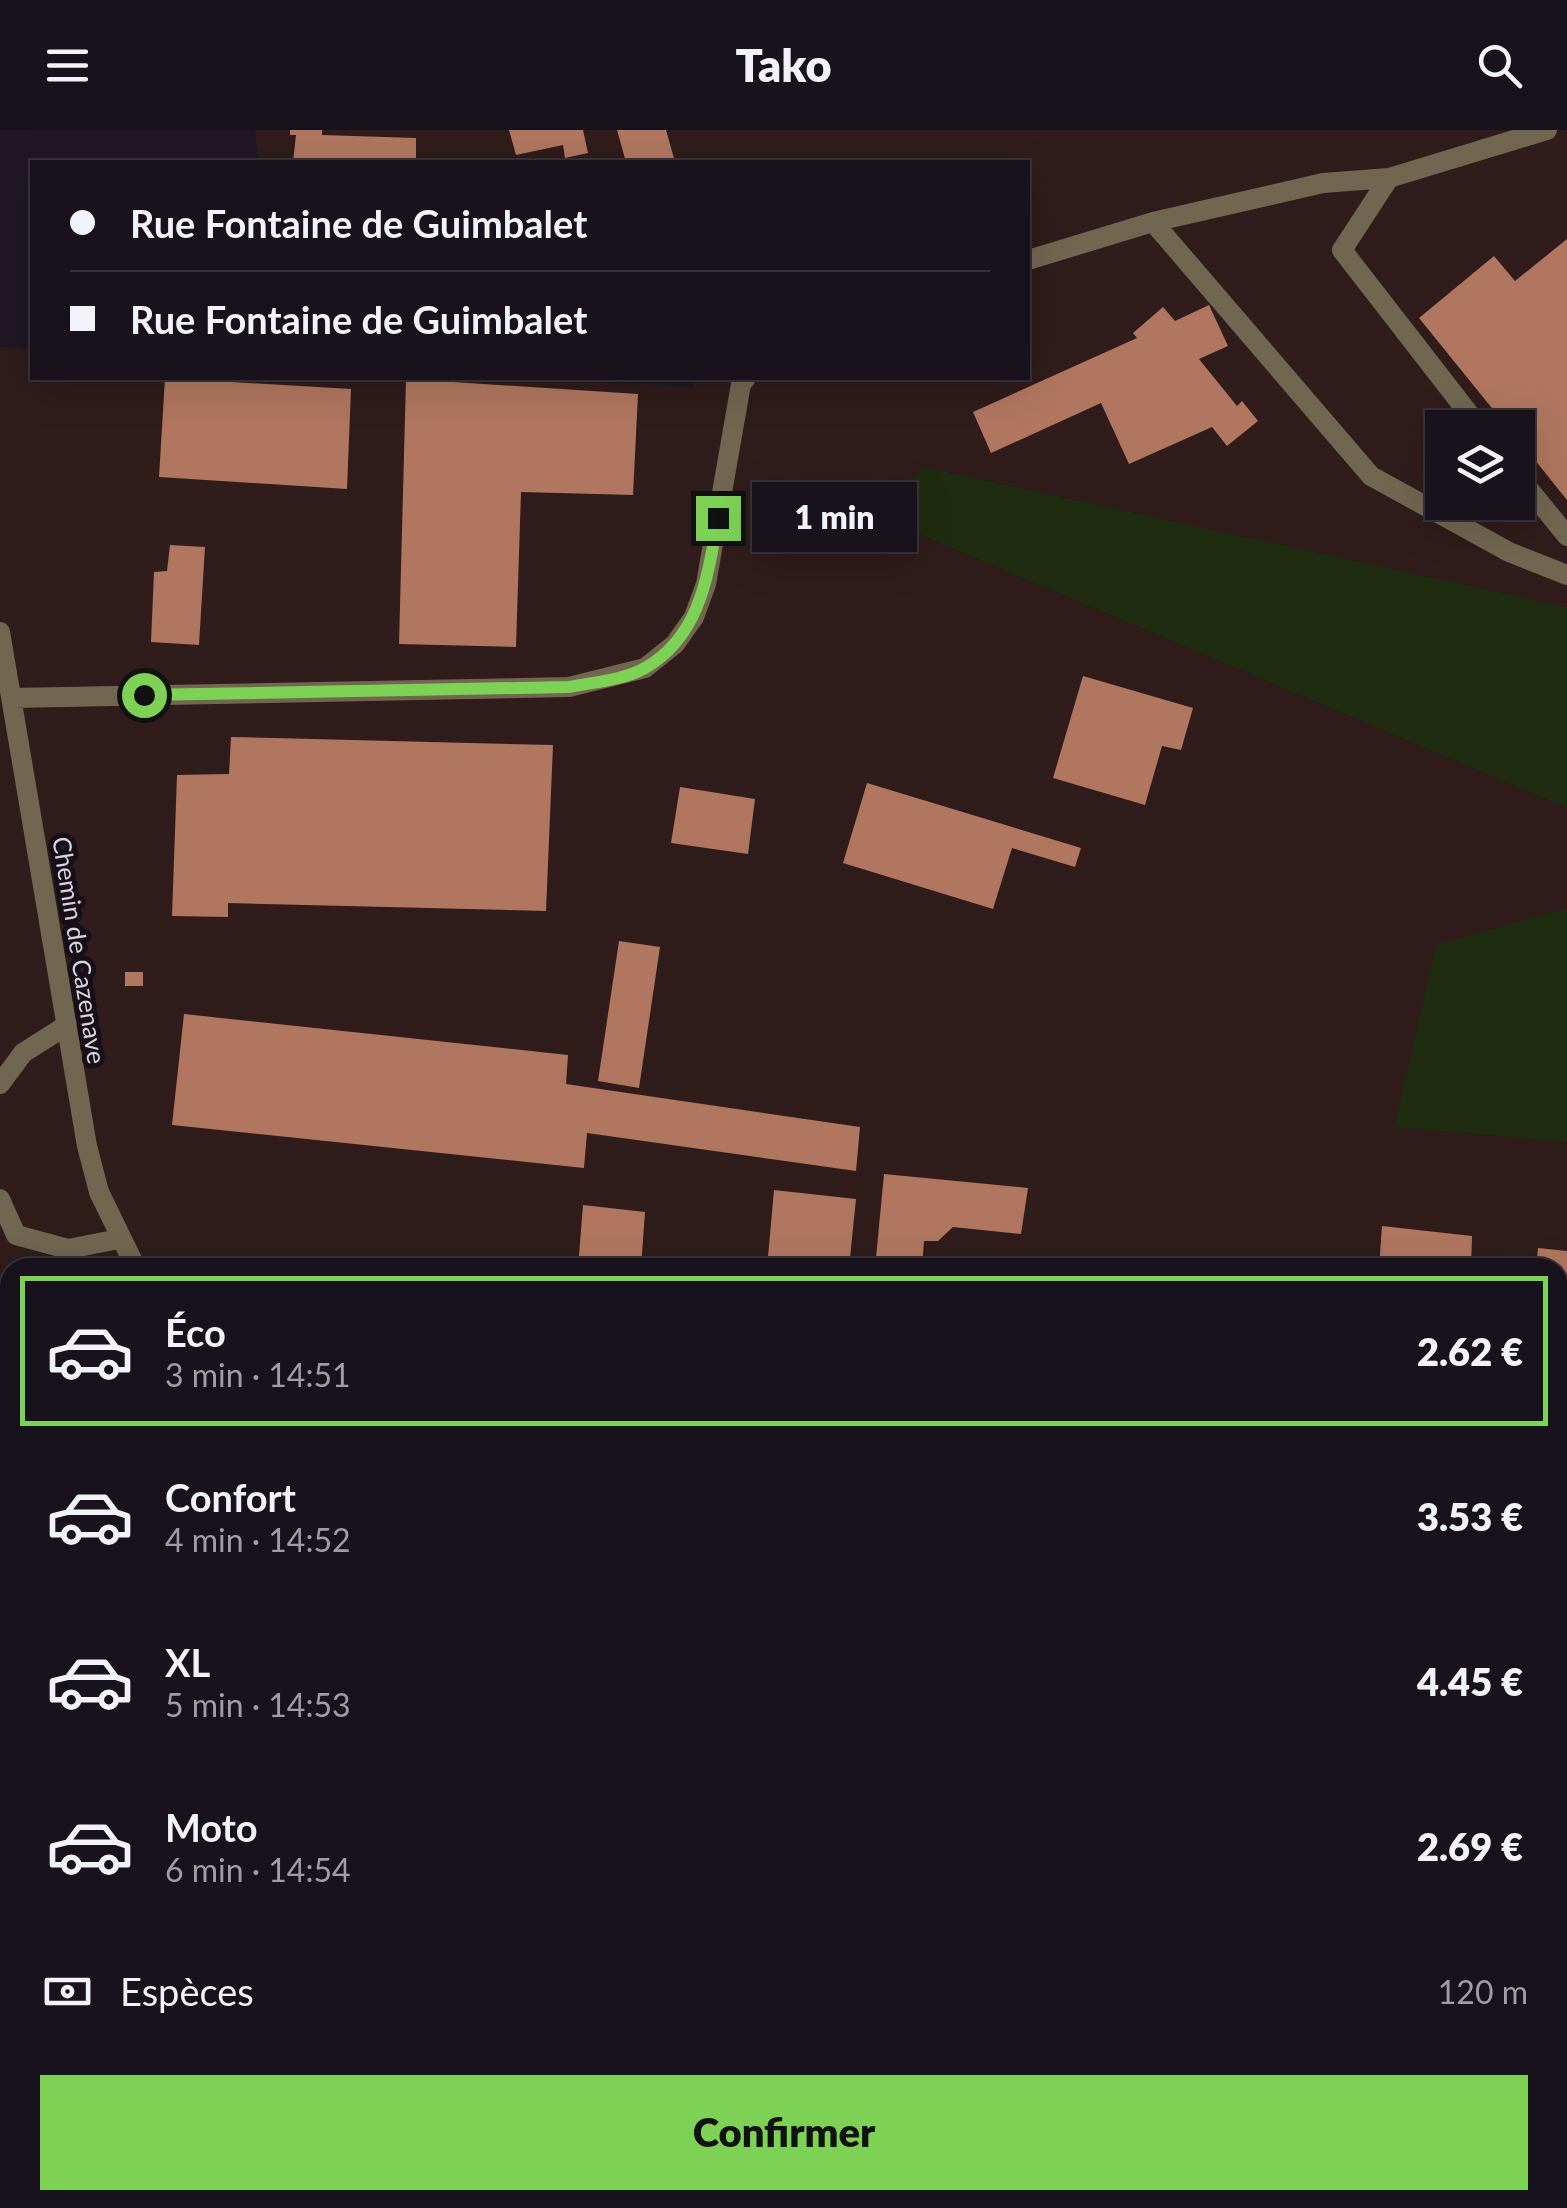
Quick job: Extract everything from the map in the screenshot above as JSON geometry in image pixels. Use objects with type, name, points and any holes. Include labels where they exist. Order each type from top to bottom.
[{"type":"street","points":[[1030,259],[1153,222],[1323,182],[1389,178],[1547,130]]},
{"type":"street","points":[[1389,178],[1342,250],[1466,410]]},
{"type":"street","points":[[1153,222],[1371,476],[1509,552],[1567,575]]},
{"type":"street","points":[[12,698],[569,687],[645,668],[674,644],[694,617],[706,584],[745,380]]},
{"type":"street","points":[[1535,497],[1567,536]]},
{"type":"street","name":"Chemin de Cazenave","points":[[0,632],[87,1146],[99,1192],[130,1258]]},
{"type":"street","points":[[0,1084],[23,1054],[67,1025]]},
{"type":"street","points":[[0,1199],[16,1234],[68,1249],[120,1239]]},
{"type":"shaded area","points":[[255,130],[1567,130],[1567,607],[925,467],[876,516],[1567,808],[1567,908],[1436,946],[1395,1127],[1567,1142],[1567,1258],[0,1258],[0,347],[30,349],[30,380],[567,380],[693,387],[695,380],[1030,380],[1030,160],[258,160]]},
{"type":"green space","points":[[924,467],[1567,607],[1567,808],[876,516]]},
{"type":"green space","points":[[1567,908],[1567,1142],[1394,1127],[1436,945]]},
{"type":"building","points":[[290,130],[322,130],[322,135],[416,138],[416,160],[293,160],[296,135],[290,135]]},
{"type":"building","points":[[509,130],[583,130],[588,153],[565,158],[563,145],[516,155]]},
{"type":"building","points":[[617,130],[666,130],[674,160],[625,160]]},
{"type":"building","points":[[1567,239],[1567,500],[1535,460],[1535,410],[1493,410],[1419,318],[1494,256],[1515,281]]},
{"type":"building","points":[[1209,305],[1228,346],[1199,359],[1237,406],[1242,401],[1258,421],[1227,446],[1212,427],[1129,464],[1101,403],[991,453],[973,412],[1137,338],[1133,333],[1163,307],[1175,321]]},
{"type":"building","points":[[165,380],[351,389],[347,489],[159,477]]},
{"type":"building","points":[[406,380],[638,394],[633,495],[521,492],[516,647],[399,644]]},
{"type":"building","points":[[170,545],[205,547],[199,645],[151,642],[154,572],[167,571]]},
{"type":"building","points":[[1083,676],[1193,708],[1181,750],[1162,746],[1145,805],[1053,778]]},
{"type":"building","points":[[231,737],[553,745],[546,911],[228,903],[228,917],[172,916],[177,775],[229,774]]},
{"type":"building","points":[[867,783],[1081,848],[1075,867],[1012,848],[993,909],[843,863]]},
{"type":"building","points":[[680,787],[755,799],[748,854],[671,843]]},
{"type":"building","points":[[619,941],[660,947],[639,1088],[598,1081]]},
{"type":"building","points":[[125,972],[143,972],[143,986],[125,986]]},
{"type":"building","points":[[184,1014],[568,1055],[566,1084],[860,1127],[856,1171],[587,1133],[584,1168],[172,1125]]},
{"type":"building","points":[[884,1174],[1028,1188],[1021,1234],[953,1227],[938,1241],[924,1241],[923,1258],[876,1258]]},
{"type":"building","points":[[774,1190],[856,1199],[850,1258],[768,1258]]},
{"type":"building","points":[[583,1205],[645,1212],[642,1258],[579,1258]]},
{"type":"building","points":[[1382,1226],[1472,1236],[1471,1258],[1380,1258]]},
{"type":"building","points":[[1538,1248],[1567,1251],[1567,1258],[1537,1258]]},
{"type":"route","points":[[144,695],[569,687],[618,677],[645,668],[674,644],[694,617],[706,584],[718,518]]}]
